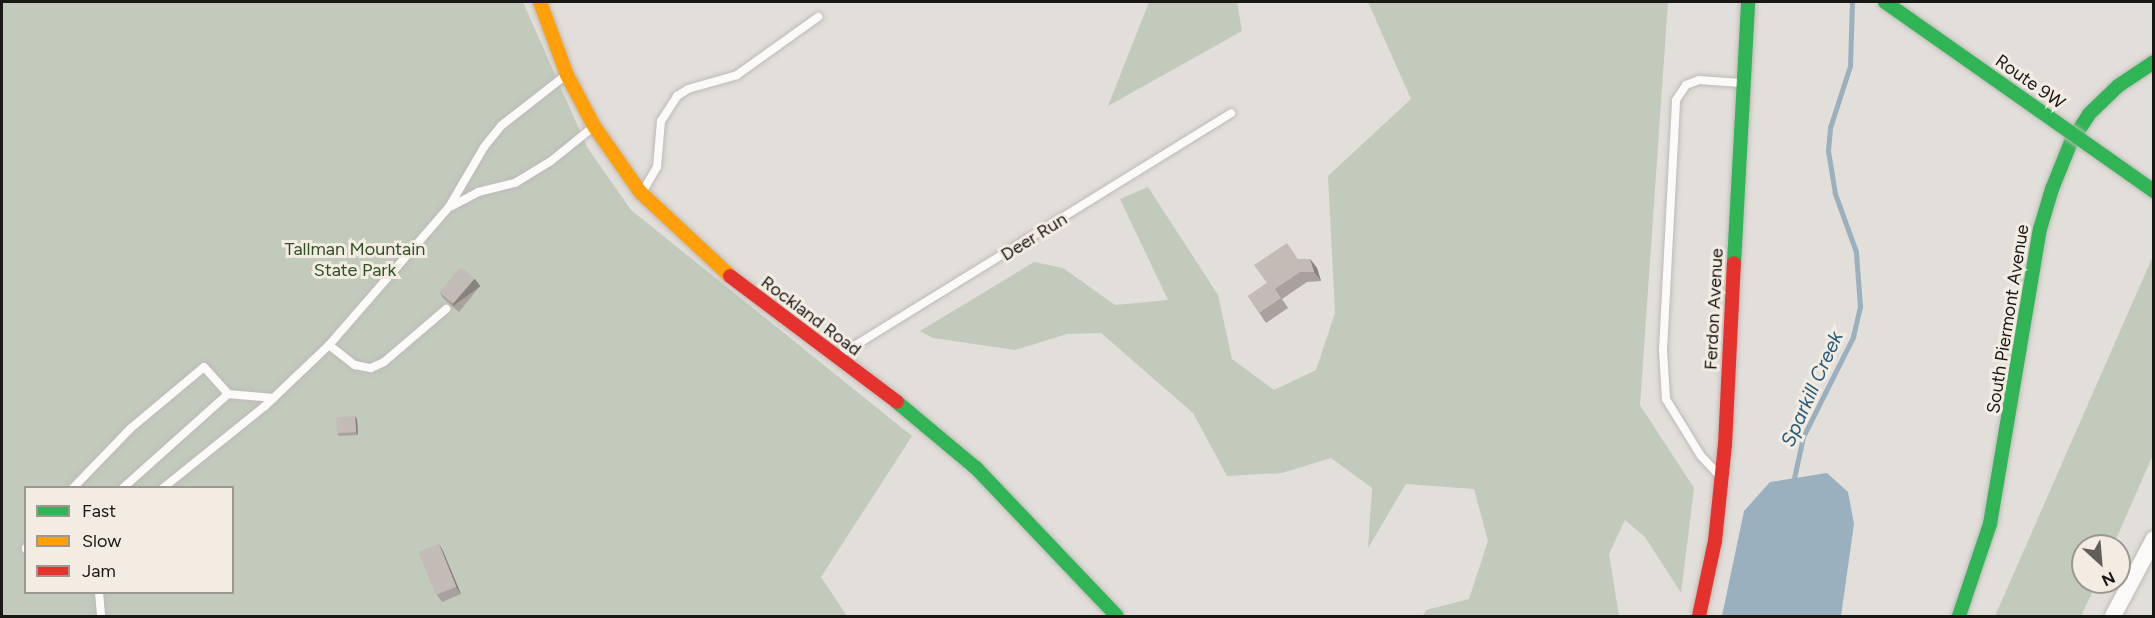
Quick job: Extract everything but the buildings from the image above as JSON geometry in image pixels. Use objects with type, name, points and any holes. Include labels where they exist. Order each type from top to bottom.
[{"type":"street","name":"Rockland Road","points":[[540,2],[567,75],[594,126],[641,193],[750,294],[836,357],[976,468],[1117,616]]},
{"type":"street","name":"Ferdon Avenue","points":[[1699,616],[1714,550],[1722,476],[1748,2]]},
{"type":"street","name":"Route 9W","points":[[1885,2],[2154,191]]},
{"type":"street","name":"South Piermont Avenue","points":[[1959,616],[1990,524],[2040,229],[2052,189],[2071,142],[2089,114],[2118,86],[2154,62]]},
{"type":"street","points":[[2113,616],[2154,539]]},
{"type":"lane","points":[[641,193],[657,167],[661,121],[677,96],[688,89],[737,75],[818,17]]},
{"type":"lane","points":[[165,486],[273,398],[329,345],[449,207],[484,147],[502,125],[567,75]]},
{"type":"lane","points":[[1722,476],[1706,464],[1666,399],[1663,350],[1676,100],[1686,85],[1699,80],[1744,83]]},
{"type":"lane","name":"Deer Run","points":[[836,357],[1231,113]]},
{"type":"lane","points":[[449,207],[478,192],[515,183],[551,161],[594,126]]},
{"type":"lane","points":[[329,345],[355,365],[371,368],[384,362],[446,309]]},
{"type":"lane","points":[[77,486],[131,428],[204,367],[228,394],[273,398]]},
{"type":"lane","points":[[125,486],[228,394]]},
{"type":"lane","points":[[99,594],[101,616]]},
{"type":"green space","name":"Tallman Mountain State Park","points":[[2,2],[523,2],[587,147],[631,210],[912,436],[821,577],[847,616],[2,616]]},
{"type":"green space","points":[[1149,2],[1237,2],[1242,31],[1108,106]]},
{"type":"green space","points":[[1368,2],[1668,2],[1640,405],[1694,488],[1681,593],[1645,537],[1625,520],[1609,554],[1619,616],[1423,616],[1426,610],[1469,599],[1488,541],[1474,489],[1406,484],[1368,548],[1372,488],[1331,458],[1282,473],[1227,476],[1193,413],[1101,333],[1067,334],[1015,350],[933,338],[920,331],[1034,262],[1063,268],[1115,305],[1168,300],[1120,199],[1148,187],[1218,295],[1232,359],[1274,390],[1316,370],[1335,313],[1328,176],[1411,99]]},
{"type":"green space","points":[[2153,256],[2153,455],[2118,534],[2071,534],[2071,594],[2091,594],[2081,616],[1995,616]]},
{"type":"water","points":[[1827,473],[1848,492],[1854,524],[1841,616],[1722,616],[1744,511],[1770,482]]},
{"type":"waterway","name":"Sparkill Creek","points":[[1793,483],[1803,437],[1853,337],[1860,307],[1856,252],[1835,194],[1828,151],[1830,128],[1850,66],[1852,2]]},
{"type":"traffic: fast","points":[[1734,263],[1748,2]]},
{"type":"traffic: fast","points":[[1885,2],[2154,191]]},
{"type":"traffic: fast","points":[[1959,616],[1990,524],[2040,229],[2052,189],[2071,142],[2089,114],[2118,86],[2154,62]]},
{"type":"traffic: fast","points":[[897,402],[976,468],[1117,616]]},
{"type":"traffic: slow","points":[[540,2],[567,75],[594,126],[641,193],[730,276]]},
{"type":"traffic: jam","points":[[1699,616],[1715,541],[1725,445],[1734,263]]},
{"type":"traffic: jam","points":[[730,276],[897,402]]}]
